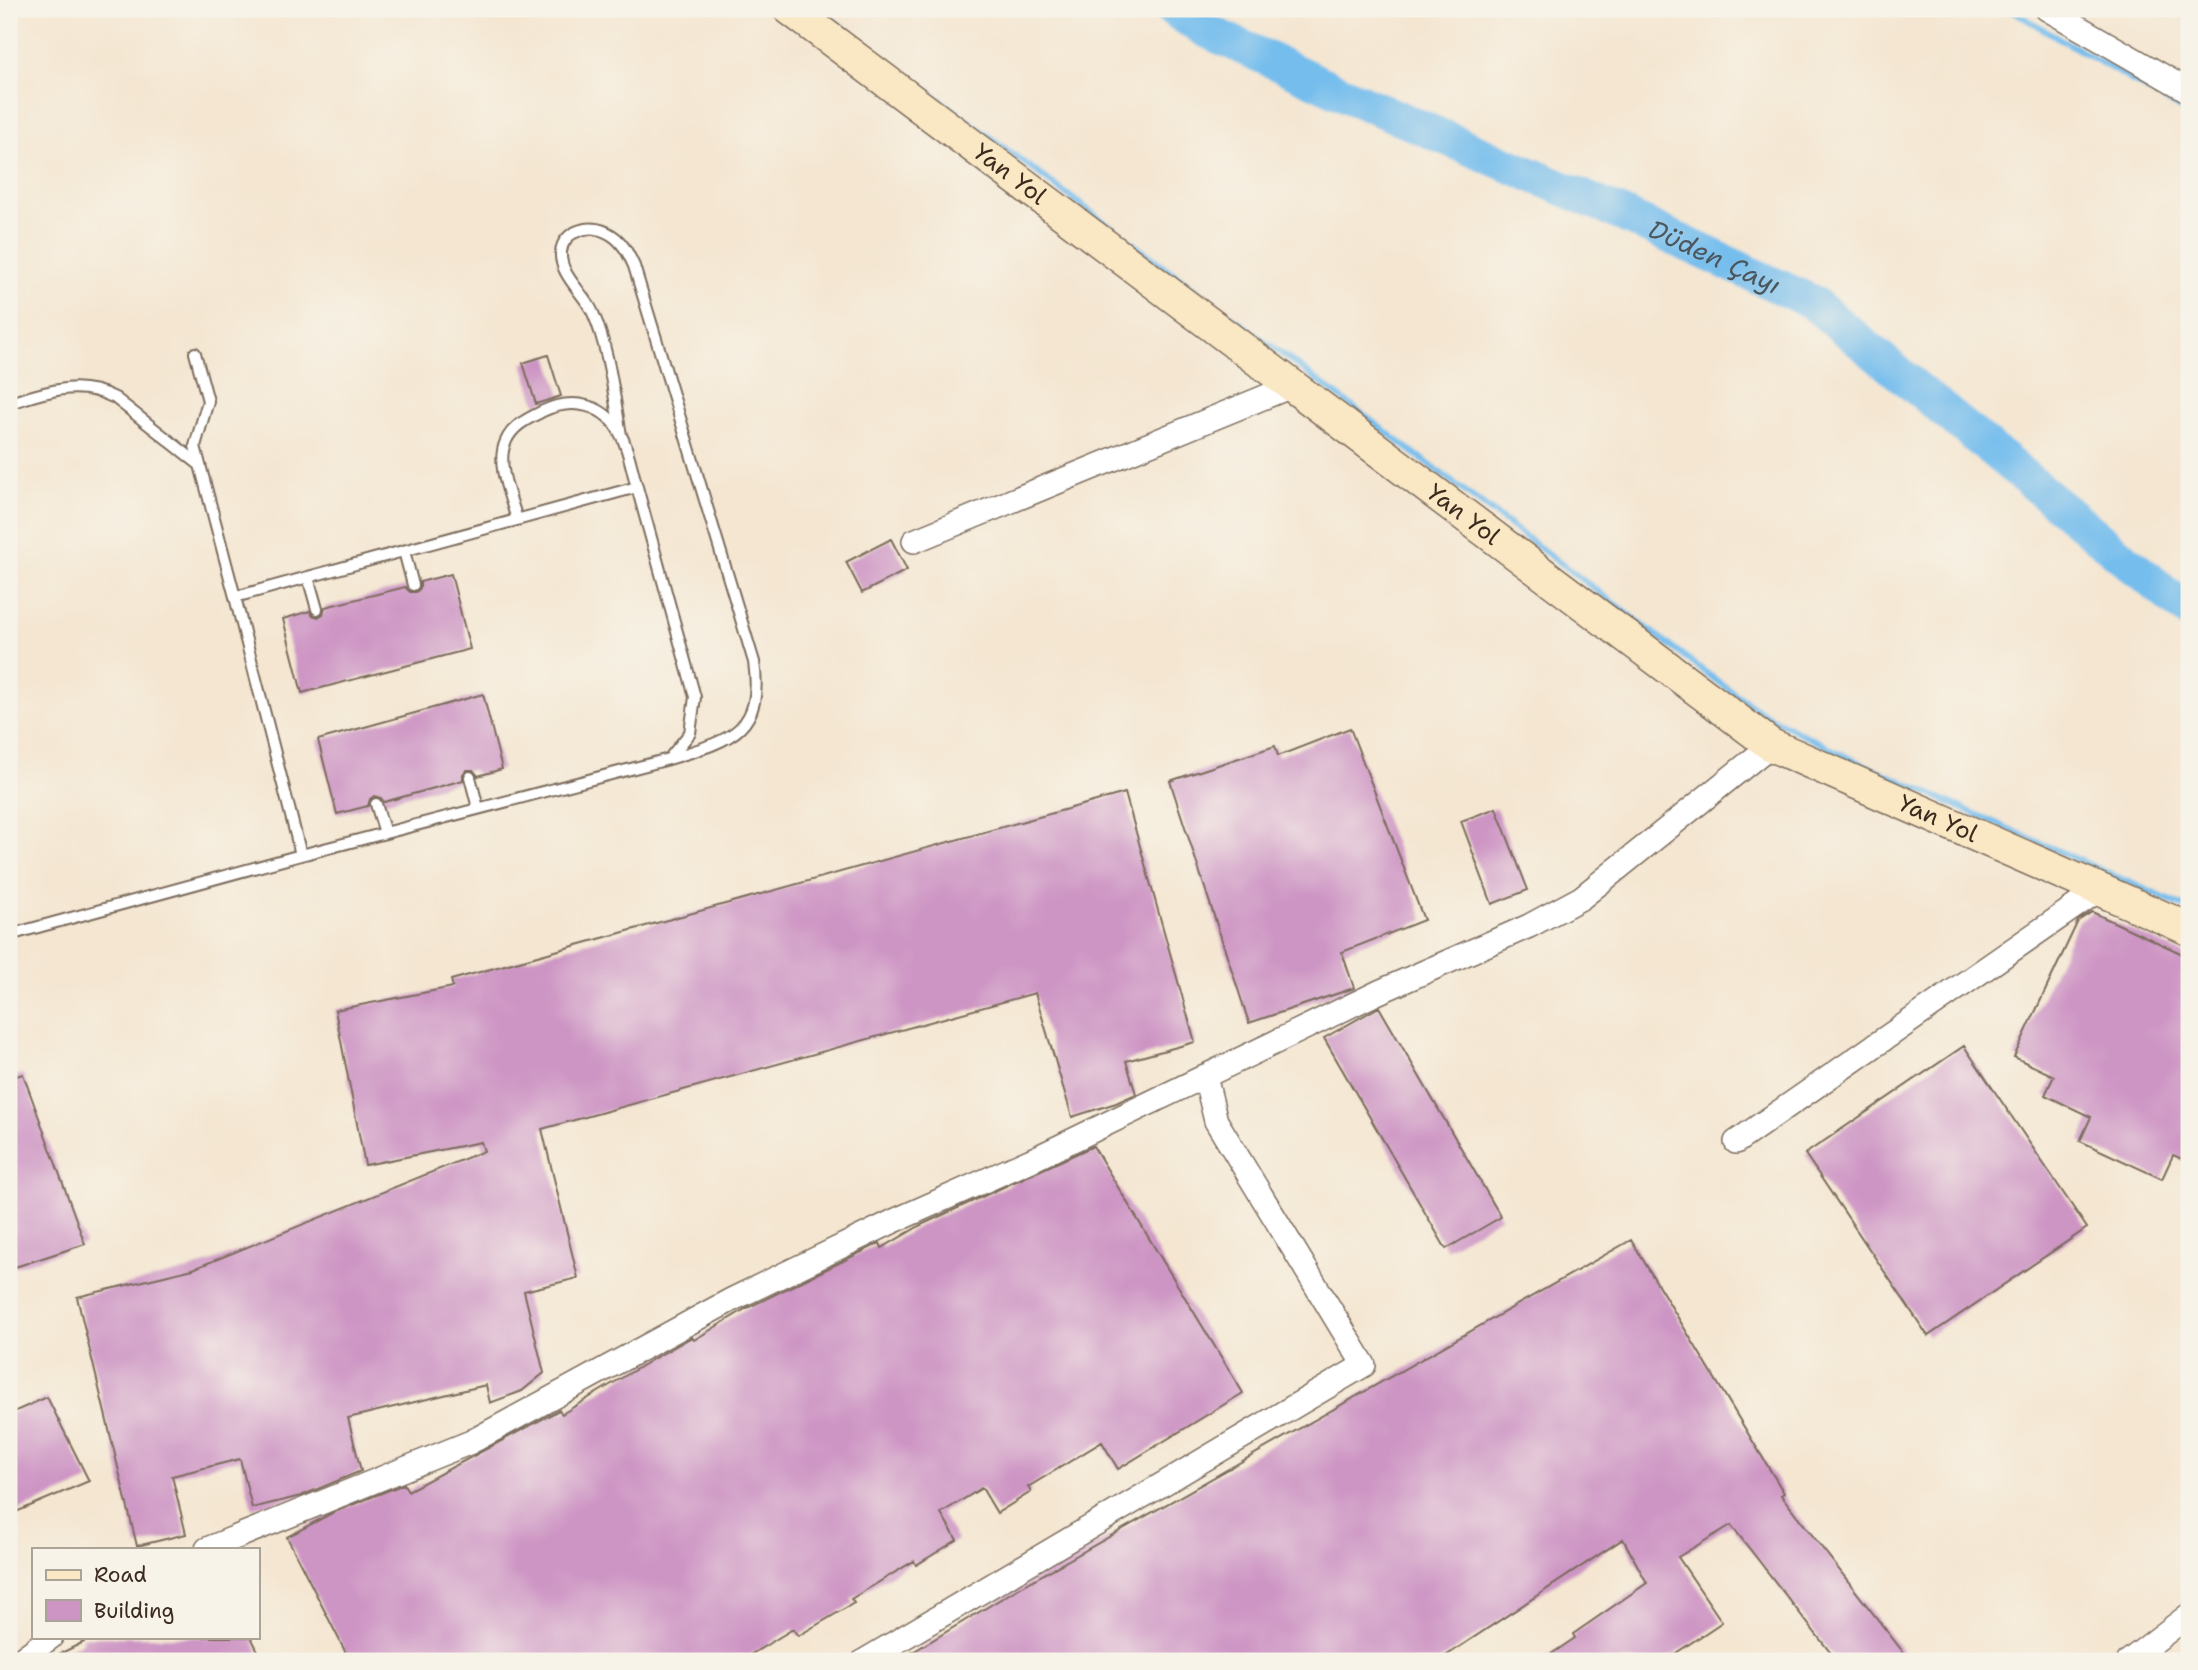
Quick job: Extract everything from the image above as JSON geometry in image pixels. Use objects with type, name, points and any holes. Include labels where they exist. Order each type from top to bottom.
[{"type":"street","name":"Yan Yol","points":[[790,9],[1771,745],[2189,929]]},
{"type":"street","points":[[2047,9],[2189,91]]},
{"type":"street","points":[[914,541],[1294,385]]},
{"type":"street","points":[[209,1548],[471,1442],[731,1300],[894,1221],[1036,1158],[1379,992],[1529,926],[1581,898],[1771,745]]},
{"type":"street","points":[[1736,1142],[2100,889]]},
{"type":"street","points":[[864,1661],[1364,1365],[1216,1121],[1205,1076]]},
{"type":"street","points":[[2129,1661],[2189,1615]]},
{"type":"street","points":[[19,1661],[50,1638]]},
{"type":"lane","points":[[9,935],[669,759],[723,741],[743,726],[754,702],[757,686],[754,662],[634,267],[628,252],[609,233],[597,228],[585,229],[573,233],[565,241],[561,251],[563,263],[567,274],[586,299],[599,328],[621,435],[695,697],[690,733],[669,759]]},
{"type":"lane","points":[[195,353],[208,401],[195,446],[301,855]]},
{"type":"lane","points":[[9,403],[74,387],[104,393],[115,398],[200,465]]},
{"type":"lane","points":[[517,520],[502,467],[505,441],[522,421],[553,407],[582,403],[605,413],[621,435]]},
{"type":"lane","points":[[235,597],[637,487]]},
{"type":"lane","points":[[404,551],[413,584]]},
{"type":"lane","points":[[308,577],[317,610]]},
{"type":"lane","points":[[470,778],[478,808]]},
{"type":"lane","points":[[376,804],[385,833]]},
{"type":"building","points":[[548,355],[561,396],[536,404],[523,363]]},
{"type":"building","points":[[891,539],[907,570],[862,593],[846,562]]},
{"type":"building","points":[[451,574],[470,649],[302,693],[283,619],[310,611],[318,617],[323,614],[325,607],[405,587],[410,592],[416,592],[420,588],[420,582]]},
{"type":"building","points":[[483,694],[502,769],[478,776],[473,770],[467,770],[463,774],[463,780],[384,802],[374,796],[368,806],[337,814],[318,740]]},
{"type":"building","points":[[1350,728],[1424,920],[1342,952],[1354,988],[1249,1023],[1170,781],[1275,746],[1278,756]]},
{"type":"building","points":[[1125,793],[1195,1042],[1126,1061],[1136,1094],[1072,1117],[1035,993],[542,1129],[578,1278],[524,1291],[544,1373],[522,1391],[490,1403],[486,1385],[348,1418],[361,1471],[301,1496],[252,1508],[240,1459],[172,1476],[186,1534],[137,1546],[77,1297],[193,1269],[484,1151],[481,1142],[365,1165],[335,1010],[453,987],[451,980]]},
{"type":"building","points":[[1496,808],[1528,890],[1492,904],[1461,821]]},
{"type":"building","points":[[2092,912],[2189,957],[2189,1162],[2173,1155],[2162,1179],[2080,1141],[2091,1117],[2045,1095],[2054,1076],[2014,1057],[2078,921]]},
{"type":"building","points":[[1379,1007],[1501,1217],[1446,1249],[1324,1038]]},
{"type":"building","points":[[1964,1046],[2087,1228],[1928,1336],[1805,1154]]},
{"type":"building","points":[[23,1074],[85,1244],[9,1269],[9,1078]]},
{"type":"building","points":[[1093,1146],[1243,1393],[1118,1469],[1102,1442],[1028,1487],[1031,1492],[997,1513],[982,1488],[941,1513],[957,1540],[916,1565],[914,1561],[851,1599],[854,1603],[798,1636],[793,1629],[740,1661],[350,1661],[287,1537],[332,1513],[404,1484],[408,1491],[559,1410],[562,1414],[653,1359],[692,1337],[694,1340],[747,1308],[880,1243],[882,1248],[921,1225]]},
{"type":"building","points":[[1631,1240],[1784,1493],[1781,1495],[1910,1661],[1837,1661],[1731,1525],[1678,1557],[1722,1622],[1664,1661],[1541,1661],[1575,1638],[1573,1634],[1647,1583],[1623,1539],[1438,1661],[898,1661],[1014,1591]]},
{"type":"building","points":[[47,1397],[89,1481],[9,1515],[9,1414]]},
{"type":"building","points":[[82,1638],[252,1638],[263,1661],[45,1661],[84,1642]]},
{"type":"waterway","points":[[817,9],[1764,714],[1847,757],[2189,909]]},
{"type":"waterway","name":"Düden Çayı","points":[[1172,9],[1205,30],[1355,99],[1613,210],[1812,302],[2189,612]]},
{"type":"waterway","points":[[2009,9],[2189,114]]}]
